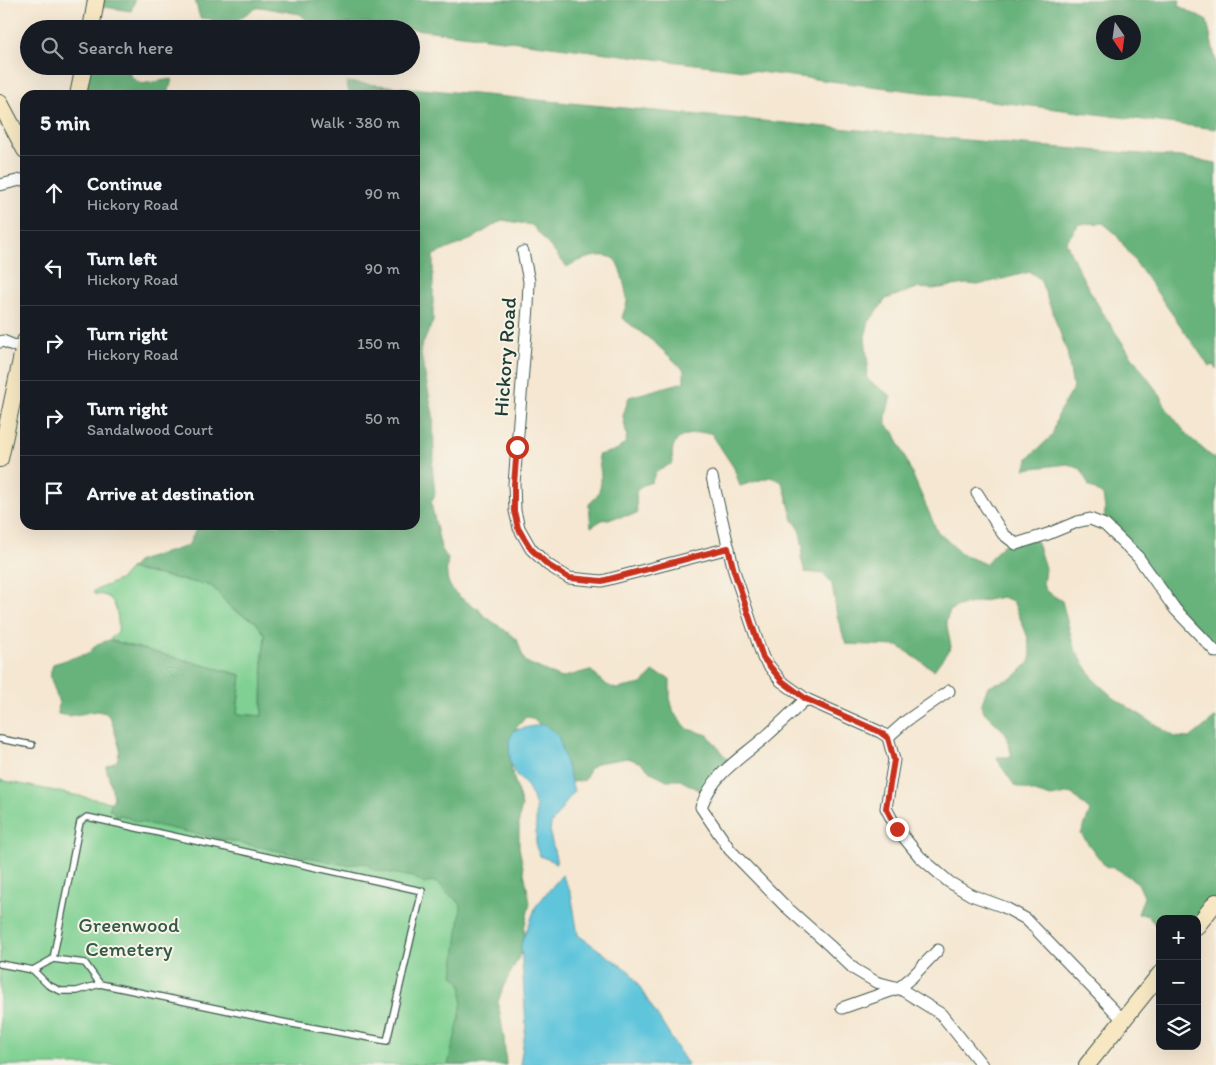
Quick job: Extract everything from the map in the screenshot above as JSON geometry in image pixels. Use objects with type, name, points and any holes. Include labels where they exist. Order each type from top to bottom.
[{"type":"street","points":[[93,20],[96,0]]},
{"type":"street","points":[[79,90],[82,75]]},
{"type":"street","points":[[0,103],[20,141]]},
{"type":"street","points":[[0,185],[20,180]]},
{"type":"street","name":"Hickory Road","points":[[523,252],[529,281],[514,484],[514,511],[518,528],[531,549],[548,565],[569,578],[602,581],[728,548]]},
{"type":"street","points":[[0,342],[3,341],[20,346]]},
{"type":"street","points":[[0,459],[20,366]]},
{"type":"street","points":[[712,476],[734,571],[763,658],[782,681],[806,699],[880,732],[888,738],[894,760],[886,808],[897,829],[920,857],[949,882],[971,895],[1004,907],[1026,918],[1123,1020]]},
{"type":"street","points":[[977,493],[1003,534],[1016,544],[1090,519],[1105,524],[1138,557],[1175,610],[1216,652]]},
{"type":"street","points":[[888,738],[906,721],[949,691]]},
{"type":"street","points":[[806,699],[763,738],[730,764],[706,794],[701,807],[730,850],[784,905],[854,970],[876,982],[899,988],[941,1014],[982,1065]]},
{"type":"street","points":[[1201,921],[1216,902]]},
{"type":"street","points":[[842,1008],[899,988],[938,950]]},
{"type":"street","points":[[1087,1065],[1156,979]]},
{"type":"lane","points":[[0,739],[32,745]]},
{"type":"lane","points":[[0,964],[33,970],[48,985],[61,991],[77,991],[100,984],[387,1041],[422,891],[87,817],[80,822],[53,960]]},
{"type":"lane","points":[[33,970],[53,960],[85,963],[100,984]]},
{"type":"green space","points":[[96,0],[135,0],[131,11],[97,6]]},
{"type":"green space","points":[[195,0],[1180,0],[1179,6],[1207,21],[1216,63],[1216,129],[420,30],[420,20],[307,20],[300,14],[260,7],[237,20],[200,18]]},
{"type":"green space","points":[[82,75],[130,75],[141,84],[172,79],[169,90],[79,90]]},
{"type":"green space","points":[[346,82],[998,143],[1180,157],[1216,163],[1216,369],[1213,365],[1209,366],[1115,233],[1103,223],[1079,224],[1066,242],[1097,303],[1162,398],[1163,404],[1188,436],[1216,460],[1216,654],[1139,559],[1104,525],[1105,509],[1103,495],[1089,486],[1081,469],[1068,464],[1025,469],[1028,458],[1052,436],[1059,412],[1073,388],[1067,351],[1040,279],[1030,272],[978,285],[966,284],[933,289],[917,288],[886,299],[869,322],[865,337],[868,365],[866,376],[869,381],[891,396],[886,415],[886,424],[894,432],[937,531],[962,554],[985,564],[1007,541],[1036,540],[1045,568],[1043,585],[1046,591],[1062,601],[1074,648],[1095,681],[1114,698],[1175,737],[1190,738],[1216,717],[1216,905],[1201,916],[1156,915],[1156,926],[1146,914],[1138,914],[1144,897],[1138,883],[1117,869],[1105,866],[1081,834],[1090,811],[1071,793],[1051,797],[1015,786],[1001,766],[997,757],[1012,757],[1006,733],[983,711],[981,706],[988,686],[1013,678],[1029,662],[1031,655],[1027,635],[1013,601],[1002,597],[958,606],[950,611],[946,621],[951,647],[934,670],[898,646],[846,644],[837,616],[832,584],[823,574],[805,572],[801,558],[803,548],[799,527],[793,520],[781,481],[770,477],[740,486],[734,468],[711,433],[691,434],[677,440],[672,452],[673,463],[660,470],[652,482],[643,485],[636,492],[637,514],[602,520],[591,527],[589,504],[598,493],[601,482],[598,455],[617,450],[625,443],[627,436],[623,416],[629,397],[684,382],[684,370],[655,343],[622,318],[627,298],[621,274],[615,260],[605,256],[591,257],[567,267],[532,225],[502,220],[472,239],[433,255],[433,321],[420,350],[420,90],[348,90]]},
{"type":"green space","points":[[420,350],[433,415],[434,455],[432,465],[435,494],[431,503],[441,548],[448,559],[447,573],[452,589],[458,596],[478,608],[482,614],[517,639],[526,662],[561,678],[590,670],[607,685],[616,689],[642,684],[653,672],[670,679],[670,698],[674,713],[688,729],[708,735],[730,763],[707,794],[680,780],[667,780],[649,771],[641,763],[628,758],[597,763],[589,769],[585,780],[567,783],[557,743],[532,718],[526,717],[516,728],[510,752],[511,769],[522,806],[519,818],[519,847],[530,903],[524,929],[525,946],[504,985],[498,1002],[506,1065],[448,1065],[462,1003],[461,985],[453,976],[461,906],[441,885],[432,881],[425,884],[413,877],[374,870],[365,863],[346,865],[135,821],[121,815],[116,816],[109,809],[114,797],[106,767],[117,761],[120,749],[111,719],[106,713],[97,711],[69,716],[58,714],[59,703],[50,676],[53,664],[89,653],[97,644],[109,640],[241,675],[237,714],[262,716],[265,635],[256,622],[232,609],[212,586],[130,569],[138,561],[188,546],[196,530],[420,530]]},
{"type":"green space","points":[[130,569],[212,586],[232,609],[256,622],[265,635],[262,716],[237,714],[241,675],[109,640],[118,632],[115,606],[110,598],[94,594],[94,591],[121,579]]},
{"type":"green space","name":"Greenwood Cemetery","points":[[0,780],[458,872],[476,995],[473,1065],[0,1065]]},
{"type":"water","points":[[544,724],[558,735],[574,791],[551,824],[550,834],[557,863],[540,856],[536,847],[536,806],[528,787],[514,772],[510,762],[509,740],[514,730]]},
{"type":"water","points":[[562,875],[571,893],[578,935],[630,972],[688,1065],[520,1065],[526,1025],[521,945],[536,906]]},
{"type":"route","points":[[517,447],[514,511],[518,528],[531,549],[548,565],[569,578],[602,581],[728,548],[763,658],[782,681],[806,699],[880,732],[888,738],[894,760],[886,808],[897,829]]}]
